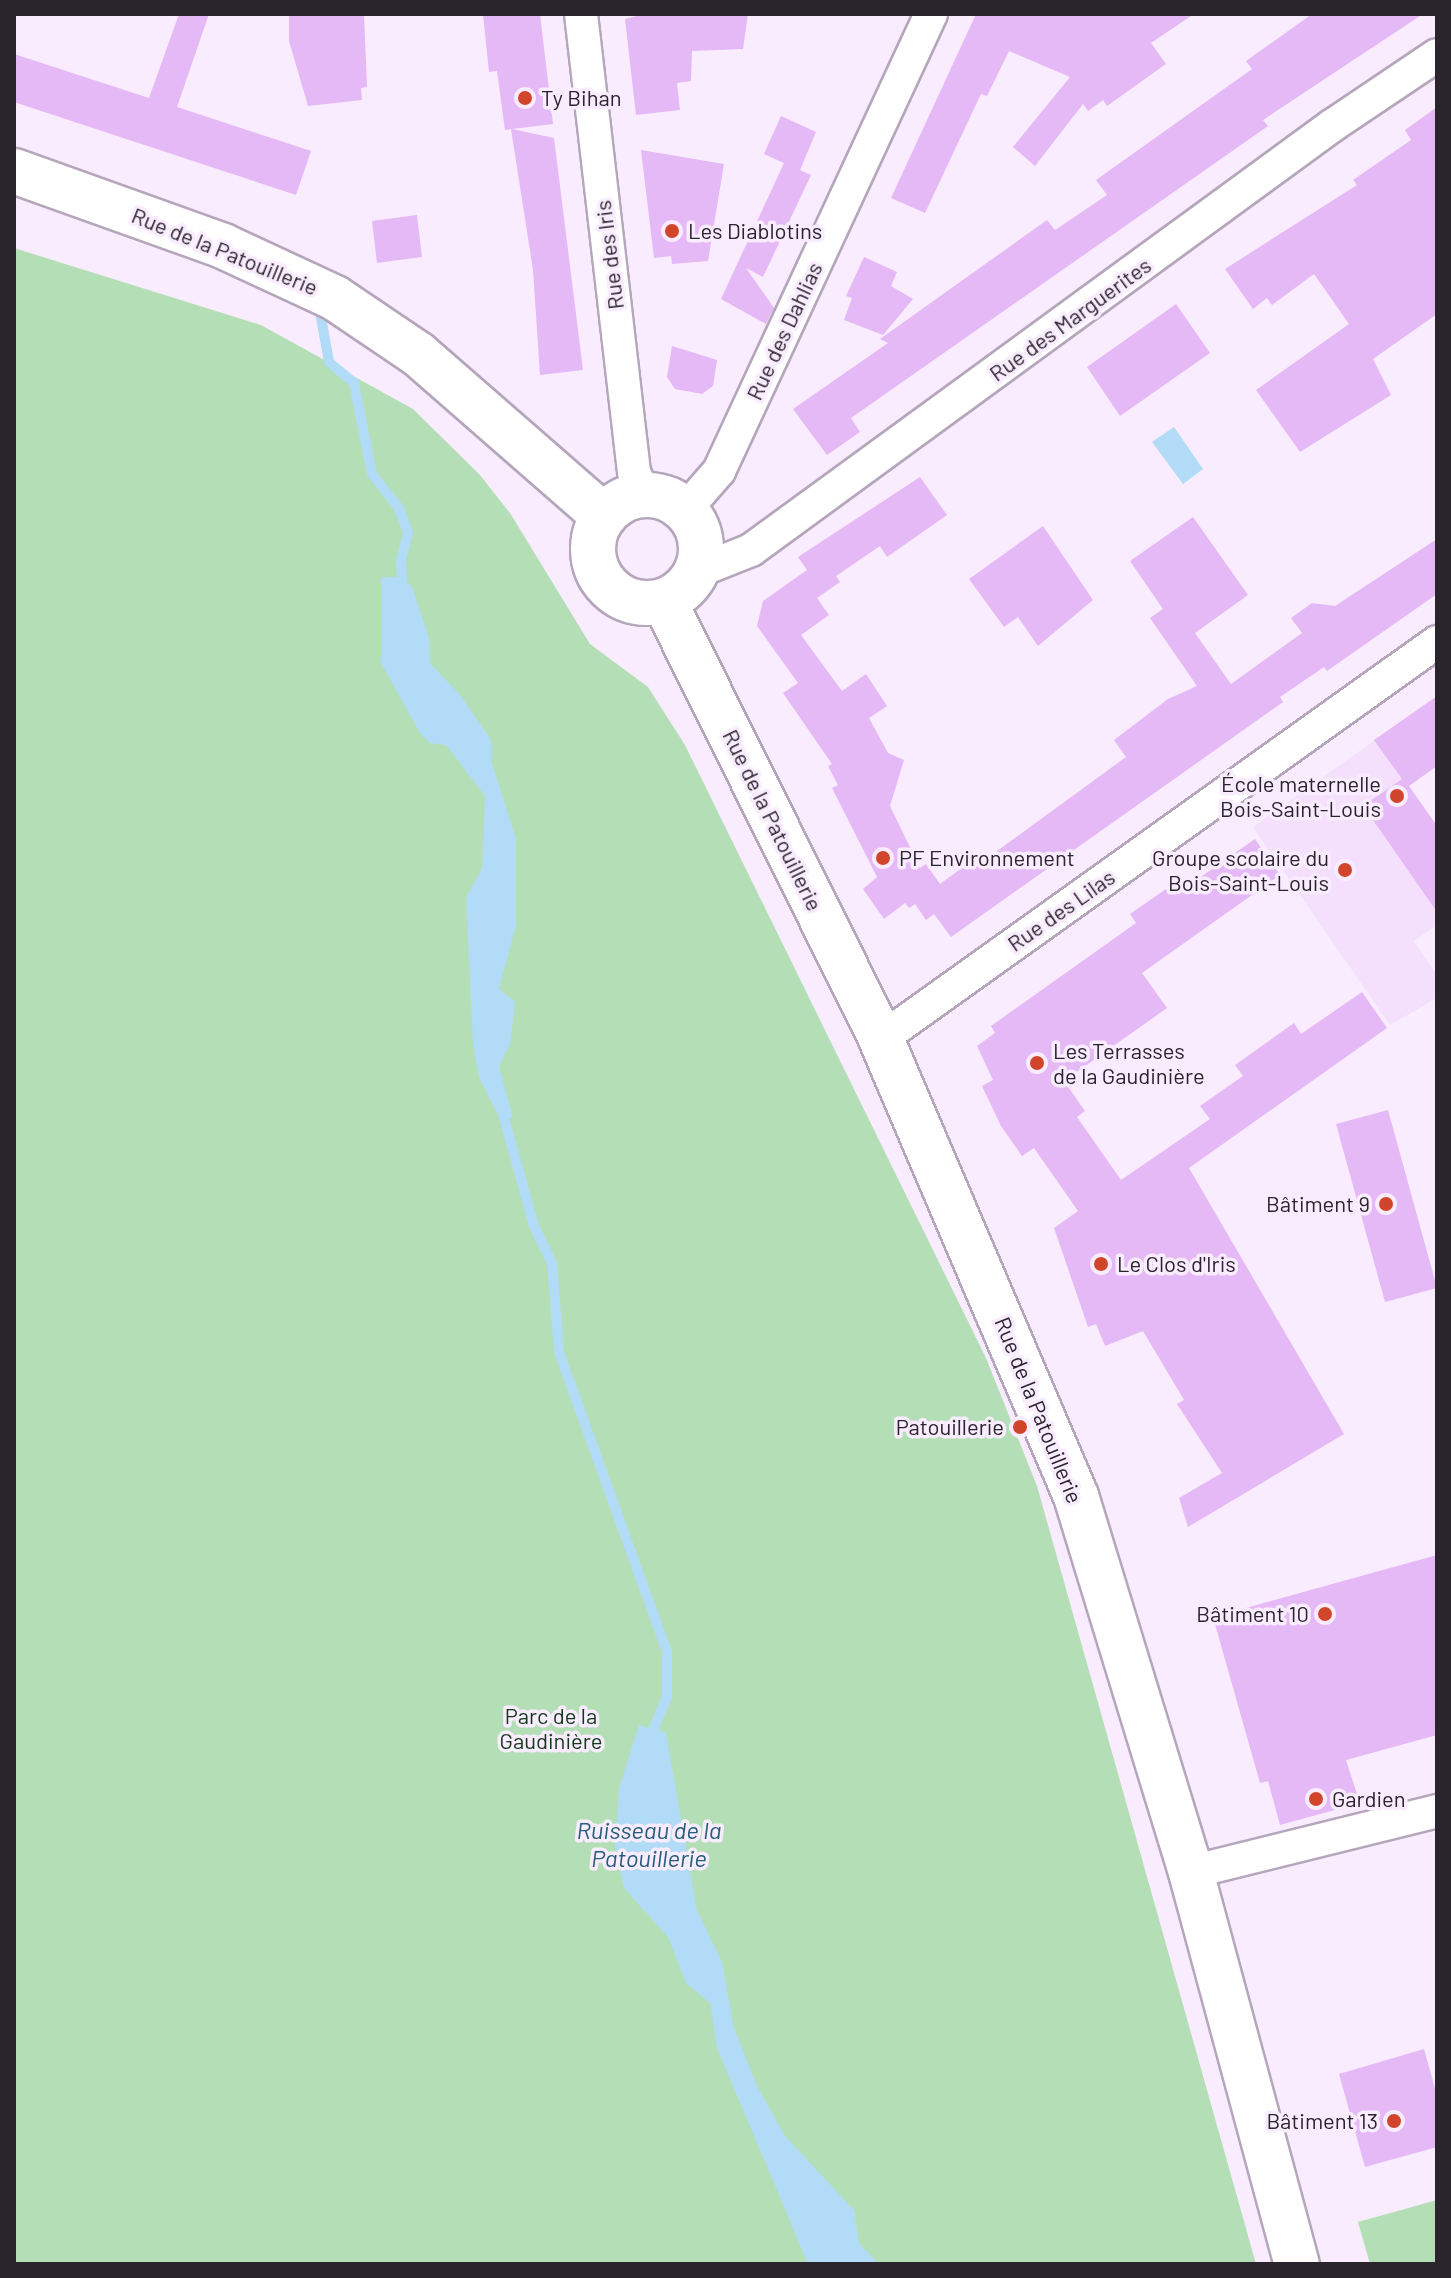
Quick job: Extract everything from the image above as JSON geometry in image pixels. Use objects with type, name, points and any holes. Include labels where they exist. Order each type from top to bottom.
[{"type":"street","name":"Rue des Iris","points":[[581,14],[634,472],[644,494]]},
{"type":"street","name":"Rue des Dahlias","points":[[685,510],[719,471],[931,14]]},
{"type":"street","name":"Rue des Marguerites","points":[[696,572],[751,550],[1333,125],[1437,55]]},
{"type":"street","name":"Rue de la Patouillerie","points":[[14,171],[223,246],[335,298],[418,354],[604,516]]},
{"type":"street","points":[[644,494],[685,510],[700,539],[696,572],[677,594],[664,601],[629,601],[602,581],[592,548],[604,516],[629,497],[644,494]]},
{"type":"street","name":"Rue de la Patouillerie","points":[[664,601],[881,1039],[1076,1496],[1191,1872],[1297,2264]]},
{"type":"street","name":"Rue des Lilas","points":[[881,1039],[1437,642]]},
{"type":"street","points":[[1191,1872],[1437,1811]]},
{"type":"shaded area","name":"Groupe scolaire du Bois-Saint-Louis","points":[[1375,740],[1402,779],[1363,807],[1437,912],[1437,925],[1414,941],[1437,975],[1437,998],[1390,1025],[1253,827]]},
{"type":"green space","name":"Parc de la Gaudinière","points":[[14,248],[261,325],[413,409],[479,474],[510,513],[590,644],[648,687],[685,745],[986,1358],[1037,1486],[1256,2264],[14,2264]]},
{"type":"green space","points":[[1437,2200],[1437,2264],[1370,2264],[1358,2222]]},
{"type":"water","points":[[1174,427],[1203,469],[1183,484],[1152,442]]},
{"type":"water","points":[[381,577],[400,577],[412,587],[429,638],[430,663],[461,696],[491,740],[491,760],[516,839],[516,925],[499,989],[515,1002],[510,1045],[499,1066],[513,1118],[500,1119],[479,1077],[473,1044],[466,897],[482,869],[485,796],[446,745],[430,743],[420,733],[381,663]]},
{"type":"water","name":"Ruisseau de la Patouillerie","points":[[639,1725],[666,1733],[697,1910],[722,1962],[734,2028],[757,2086],[785,2136],[854,2210],[859,2243],[879,2264],[808,2264],[717,2048],[710,2003],[686,1983],[668,1937],[624,1888],[615,1848],[619,1788]]},
{"type":"building","points":[[179,14],[209,14],[177,107],[311,151],[296,195],[14,102],[14,54],[149,98]]},
{"type":"building","points":[[289,14],[364,14],[367,87],[361,88],[362,100],[308,106],[289,41]]},
{"type":"building","points":[[483,14],[540,14],[553,124],[512,129],[554,138],[583,370],[540,375],[533,270],[511,129],[505,130],[497,71],[489,72]]},
{"type":"building","points":[[645,14],[748,14],[743,49],[692,51],[691,81],[677,83],[680,110],[636,115],[625,19]]},
{"type":"building","points":[[976,14],[1194,14],[1151,43],[1166,64],[1107,106],[1103,100],[1088,111],[1083,104],[1035,166],[1013,147],[1070,77],[1009,51],[987,96],[981,94],[925,213],[891,198]]},
{"type":"building","points":[[1312,14],[1423,14],[1263,120],[1268,126],[851,418],[860,432],[827,455],[793,409],[888,343],[880,339],[1047,220],[1055,230],[1107,195],[1096,180],[1252,69],[1246,61]]},
{"type":"building","points":[[1437,107],[1437,314],[1373,359],[1391,395],[1300,452],[1256,390],[1349,324],[1314,274],[1272,305],[1267,298],[1253,309],[1225,269],[1357,185],[1353,180],[1411,140],[1405,130]]},
{"type":"building","points":[[781,116],[816,132],[800,170],[811,175],[763,277],[746,268],[774,308],[766,324],[721,299],[784,163],[764,154]]},
{"type":"building","points":[[641,150],[724,164],[708,261],[672,264],[671,256],[654,258]]},
{"type":"building","points":[[417,215],[422,257],[377,263],[372,221]]},
{"type":"building","points":[[864,257],[897,272],[891,286],[913,299],[883,335],[844,320],[852,298],[846,296]]},
{"type":"building","points":[[1176,304],[1210,353],[1120,416],[1087,367]]},
{"type":"building","points":[[672,346],[717,360],[713,386],[702,394],[675,389],[667,377]]},
{"type":"building","points":[[920,477],[947,515],[887,557],[880,546],[836,576],[840,582],[817,598],[829,615],[801,635],[842,691],[866,674],[887,706],[869,718],[888,753],[904,760],[890,806],[920,868],[926,864],[940,884],[978,856],[982,862],[1126,757],[1114,740],[1168,699],[1197,686],[1150,618],[1163,609],[1130,561],[1193,517],[1248,595],[1195,633],[1231,684],[1302,633],[1291,618],[1312,603],[1335,606],[1437,539],[1437,594],[1327,671],[1324,667],[1280,697],[1283,702],[951,937],[934,914],[926,920],[915,904],[909,908],[905,903],[884,919],[863,889],[877,877],[832,788],[838,785],[828,766],[832,764],[783,693],[798,683],[757,626],[763,601],[807,570],[798,557]]},
{"type":"building","points":[[1043,526],[1093,600],[1038,646],[1018,617],[1004,627],[969,579]]},
{"type":"building","name":"École maternelle Bois-Saint-Louis","points":[[1437,696],[1437,766],[1409,786],[1437,826],[1437,912],[1363,806],[1402,779],[1374,740]]},
{"type":"building","points":[[1255,839],[1280,875],[1142,973],[1167,1008],[1064,1081],[1085,1111],[1077,1117],[1121,1180],[1210,1119],[1200,1106],[1243,1076],[1235,1065],[1294,1023],[1301,1034],[1362,992],[1387,1028],[1189,1168],[1344,1434],[1188,1527],[1179,1498],[1222,1473],[1177,1404],[1184,1400],[1143,1331],[1105,1346],[1096,1324],[1088,1327],[1054,1228],[1078,1211],[1034,1148],[1022,1156],[1001,1126],[982,1086],[993,1080],[977,1046],[995,1033],[991,1026],[1136,923],[1130,914],[1166,889],[1169,893],[1183,884],[1185,888]]},
{"type":"building","name":"Bâtiment 9","points":[[1388,1110],[1437,1288],[1385,1302],[1336,1124]]},
{"type":"building","points":[[1437,1555],[1437,1735],[1346,1760],[1360,1803],[1280,1825],[1268,1781],[1260,1783],[1213,1617]]},
{"type":"building","name":"Bâtiment 13","points":[[1424,2049],[1437,2096],[1437,2147],[1365,2167],[1339,2074]]},
{"type":"waterway","name":"Ruisseau de la Patouillerie","points":[[320,312],[329,362],[354,383],[372,474],[399,508],[408,533],[401,562],[403,590]]},
{"type":"waterway","name":"Ruisseau de la Patouillerie","points":[[501,1107],[534,1226],[552,1263],[559,1352],[667,1652],[667,1697],[654,1728],[656,1740]]},
{"type":"place","name":"Ty Bihan","points":[[525,98]]},
{"type":"place","name":"Les Diablotins","points":[[672,231]]},
{"type":"place","name":"École maternelle Bois-Saint-Louis","points":[[1397,796]]},
{"type":"place","name":"PF Environnement","points":[[883,858]]},
{"type":"place","name":"Groupe scolaire du Bois-Saint-Louis","points":[[1345,870]]},
{"type":"place","name":"Les Terrasses de la Gaudinière","points":[[1037,1063]]},
{"type":"place","name":"Bâtiment 9","points":[[1386,1204]]},
{"type":"place","name":"Le Clos d'Iris","points":[[1101,1264]]},
{"type":"place","name":"Patouillerie","points":[[1020,1427]]},
{"type":"place","name":"Bâtiment 10","points":[[1325,1614]]},
{"type":"place","name":"Gardien","points":[[1316,1799]]},
{"type":"place","name":"Bâtiment 13","points":[[1394,2121]]}]
